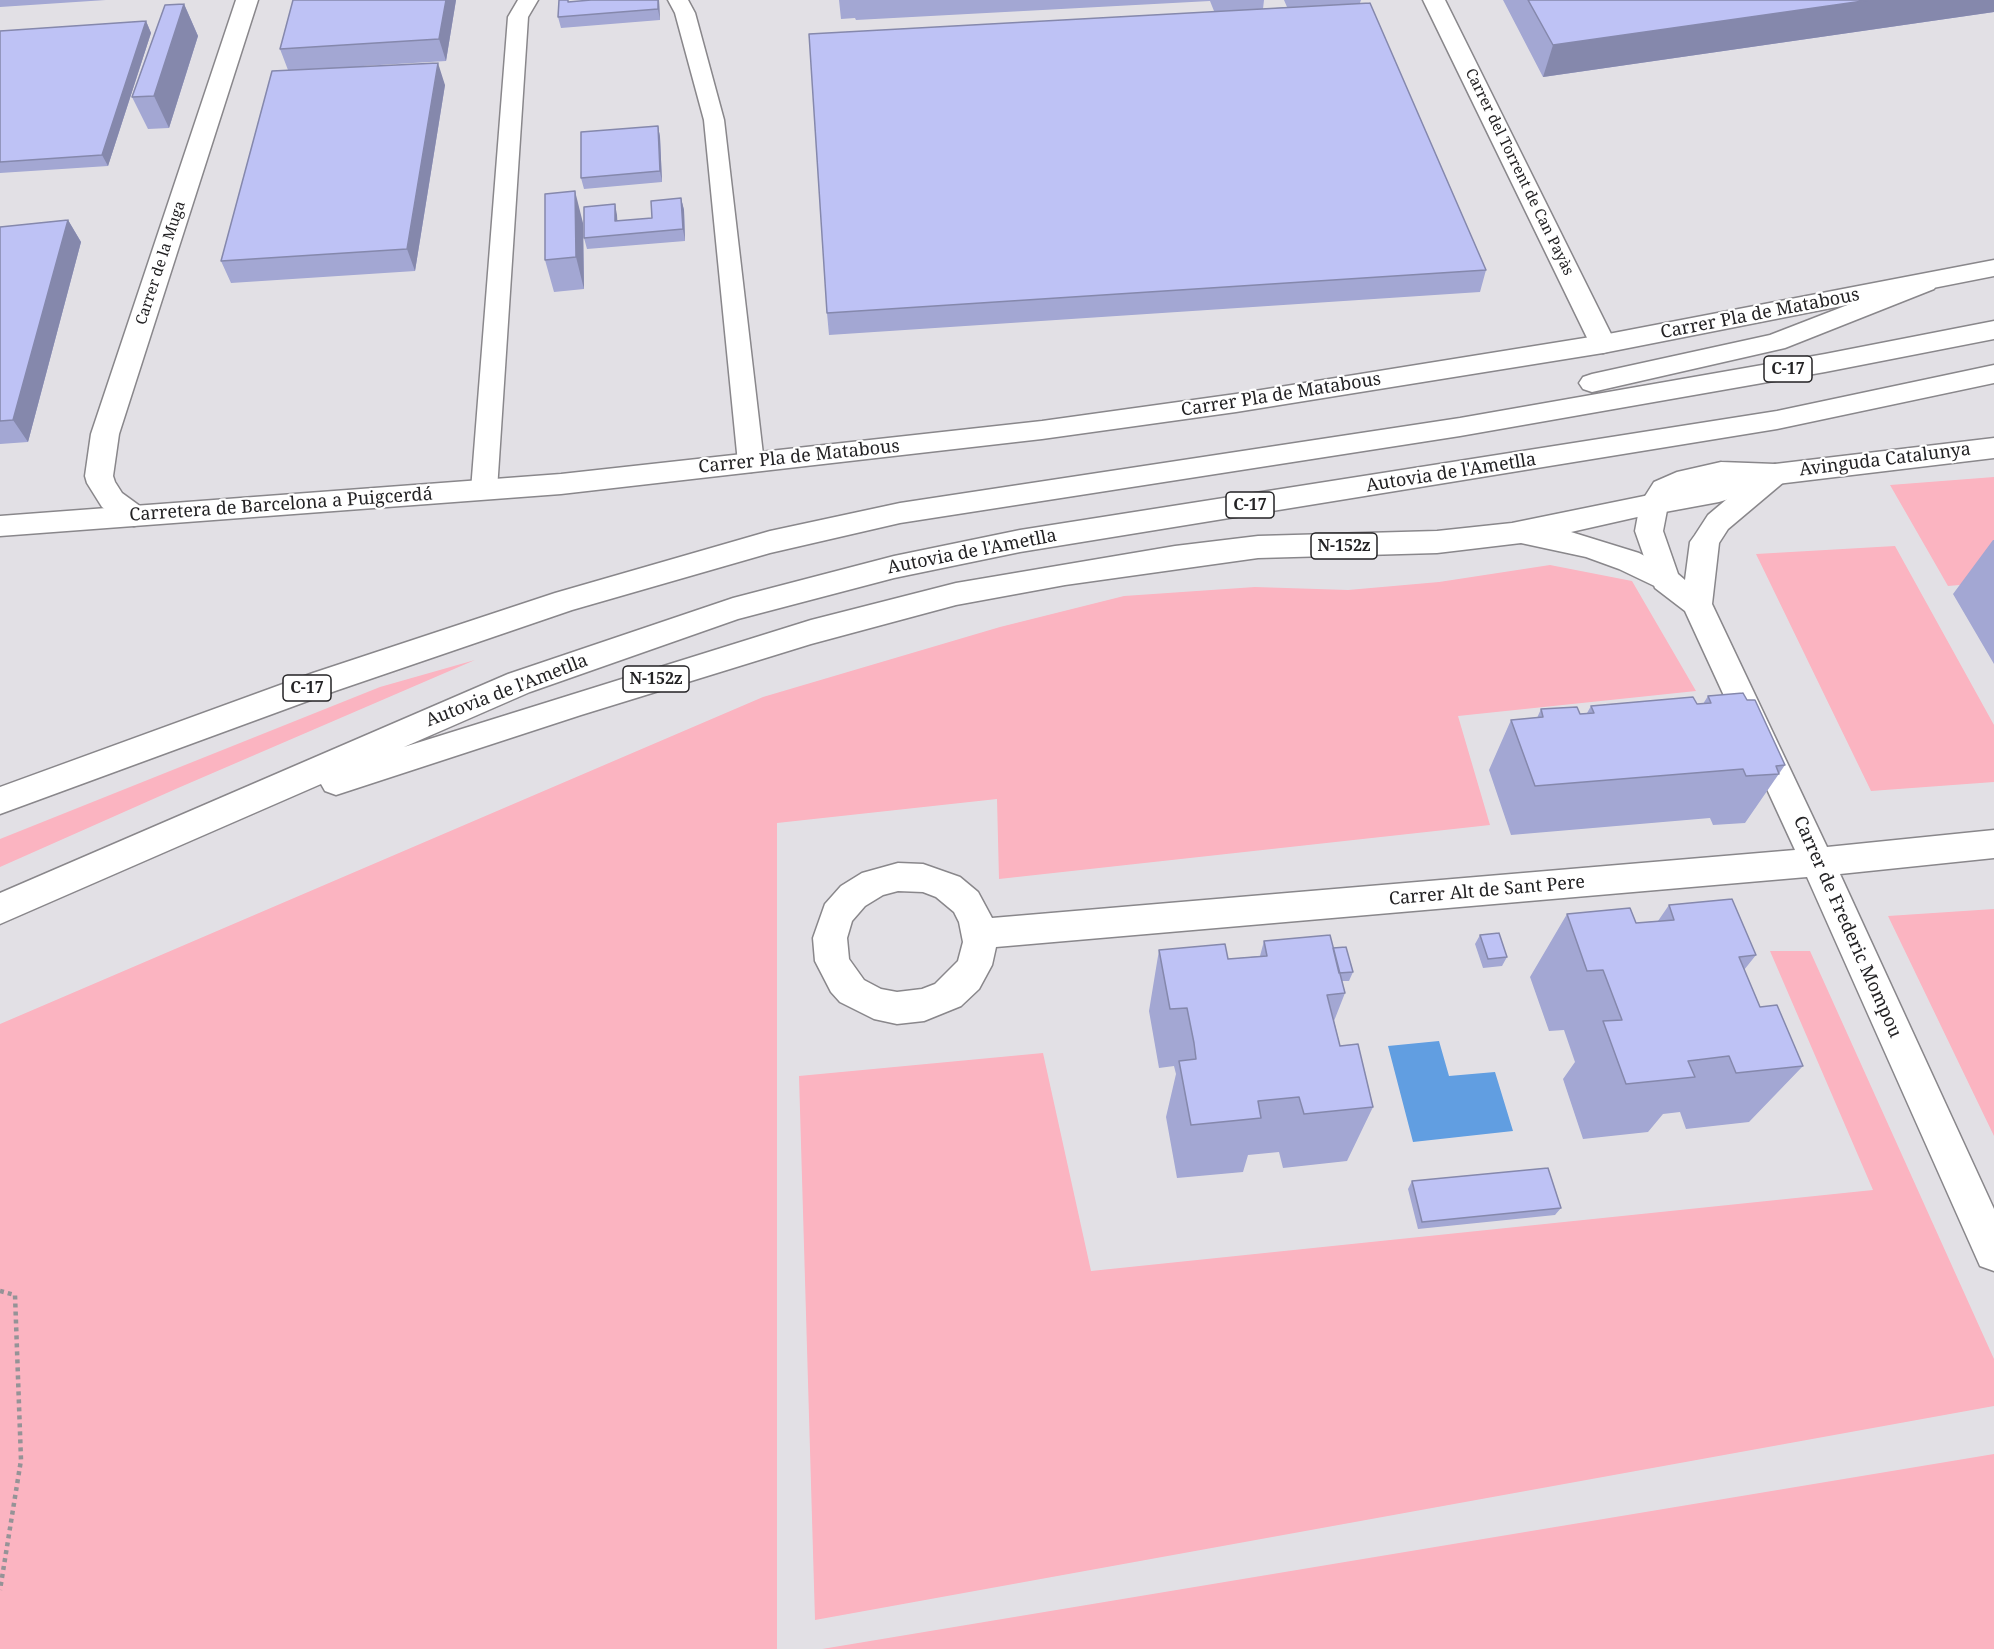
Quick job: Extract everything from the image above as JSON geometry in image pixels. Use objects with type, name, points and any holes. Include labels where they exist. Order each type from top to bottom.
[{"type":"main road","name":"Carrer de la Muga","points":[[135,516],[112,500],[101,483],[99,476],[105,434],[247,0]]},
{"type":"main road","name":"Carrer del Torrent de Can Payàs","points":[[1434,0],[1603,344]]},
{"type":"main road","name":"Carrer Pla de Matabous","points":[[561,484],[1053,428],[1236,403],[1603,344],[1994,268]]},
{"type":"main road","points":[[1460,427],[1600,380],[1776,342],[1925,283]]},
{"type":"main road","name":"C-17","points":[[0,801],[324,682],[566,601],[770,542],[900,513],[1460,427],[1825,363],[1994,330]]},
{"type":"main road","name":"Autovia de l'Ametlla","points":[[0,909],[519,683],[733,609],[894,567],[1020,541],[1777,420],[1994,374]]},
{"type":"main road","name":"Avinguda Catalunya","points":[[1697,604],[1705,542],[1718,522],[1775,474],[1994,448]]},
{"type":"main road","name":"N-152z","points":[[148,843],[590,699],[811,632],[956,594],[1087,570],[1258,547],[1437,542],[1512,534],[1719,492],[1775,474]]},
{"type":"main road","name":"Carretera de Barcelona a Puigcerdá","points":[[0,526],[561,484]]},
{"type":"main road","points":[[1654,504],[1649,531],[1665,580]]},
{"type":"main road","points":[[1512,534],[1563,540],[1629,561],[1665,580],[1697,604]]},
{"type":"main road","name":"Carrer de Frederic Mompou","points":[[1697,604],[1994,1252]]},
{"type":"main road","name":"Carrer Alt de Sant Pere","points":[[979,934],[1817,862],[1994,844]]},
{"type":"main road","points":[[898,877],[923,878],[948,887],[966,902],[976,920],[979,934],[980,942],[975,965],[967,978],[948,995],[924,1005],[897,1008],[874,1003],[852,990],[843,981],[832,961],[830,938],[837,914],[853,896],[874,883],[898,877]]},
{"type":"lane","points":[[484,490],[518,17],[528,0]]},
{"type":"lane","points":[[678,0],[686,13],[714,120],[751,462]]},
{"type":"path","points":[[0,1291],[15,1295],[21,1460],[0,1590]]},
{"type":"shaded area","points":[[1994,477],[1994,582],[1948,586],[1890,485]]},
{"type":"shaded area","points":[[1895,546],[1994,725],[1994,782],[1871,791],[1756,554]]},
{"type":"shaded area","points":[[1550,565],[1632,581],[1696,691],[1458,716],[1490,825],[999,879],[997,799],[777,823],[777,1649],[0,1649],[0,1024],[763,697],[1000,627],[1124,596],[1255,587],[1348,590],[1439,582]]},
{"type":"shaded area","points":[[475,660],[0,867],[0,839],[380,687]]},
{"type":"shaded area","points":[[1994,909],[1994,1136],[1888,916]]},
{"type":"shaded area","points":[[1770,951],[1810,951],[1994,1359],[1994,1406],[815,1620],[799,1076],[1043,1053],[1091,1271],[1873,1190]]},
{"type":"shaded area","points":[[1994,1454],[1994,1649],[822,1649]]},
{"type":"water","points":[[1439,1041],[1449,1076],[1495,1072],[1513,1131],[1413,1142],[1388,1046]]},
{"type":"building","points":[[293,0],[446,0],[439,39],[280,49]]},
{"type":"building","points":[[559,0],[568,0],[568,2],[658,0],[658,9],[558,17]]},
{"type":"building","points":[[1528,0],[1870,0],[1553,45]]},
{"type":"building","points":[[1370,3],[1486,270],[827,313],[809,34]]},
{"type":"building","points":[[184,4],[154,96],[132,97],[165,5]]},
{"type":"building","points":[[146,21],[102,155],[0,162],[0,31]]},
{"type":"building","points":[[438,63],[407,249],[221,261],[272,71]]},
{"type":"building","points":[[658,126],[660,171],[581,178],[581,132]]},
{"type":"building","points":[[575,191],[576,257],[545,260],[545,194]]},
{"type":"building","points":[[681,198],[683,229],[584,238],[584,207],[615,204],[615,221],[652,218],[651,201]]},
{"type":"building","points":[[68,220],[13,420],[0,421],[0,227]]},
{"type":"building","points":[[1743,693],[1747,700],[1755,700],[1785,765],[1776,766],[1779,774],[1746,776],[1743,769],[1535,786],[1511,720],[1543,717],[1541,709],[1577,707],[1580,714],[1594,713],[1591,706],[1693,697],[1697,704],[1711,703],[1708,696]]},
{"type":"building","points":[[1732,899],[1756,955],[1739,957],[1760,1007],[1777,1005],[1803,1066],[1736,1073],[1729,1056],[1688,1061],[1695,1077],[1626,1084],[1603,1021],[1622,1020],[1603,970],[1587,971],[1567,914],[1630,908],[1636,923],[1674,920],[1669,905]]},
{"type":"building","points":[[1499,933],[1507,957],[1488,959],[1480,935]]},
{"type":"building","points":[[1330,935],[1345,993],[1327,995],[1340,1046],[1358,1044],[1373,1107],[1304,1114],[1299,1097],[1258,1101],[1261,1118],[1191,1125],[1179,1061],[1196,1059],[1194,1043],[1187,1008],[1170,1009],[1159,950],[1225,944],[1228,959],[1267,956],[1264,941]]},
{"type":"building","points":[[1346,947],[1353,972],[1339,973],[1333,948]]},
{"type":"building","points":[[1548,1168],[1561,1208],[1422,1222],[1412,1181]]}]
